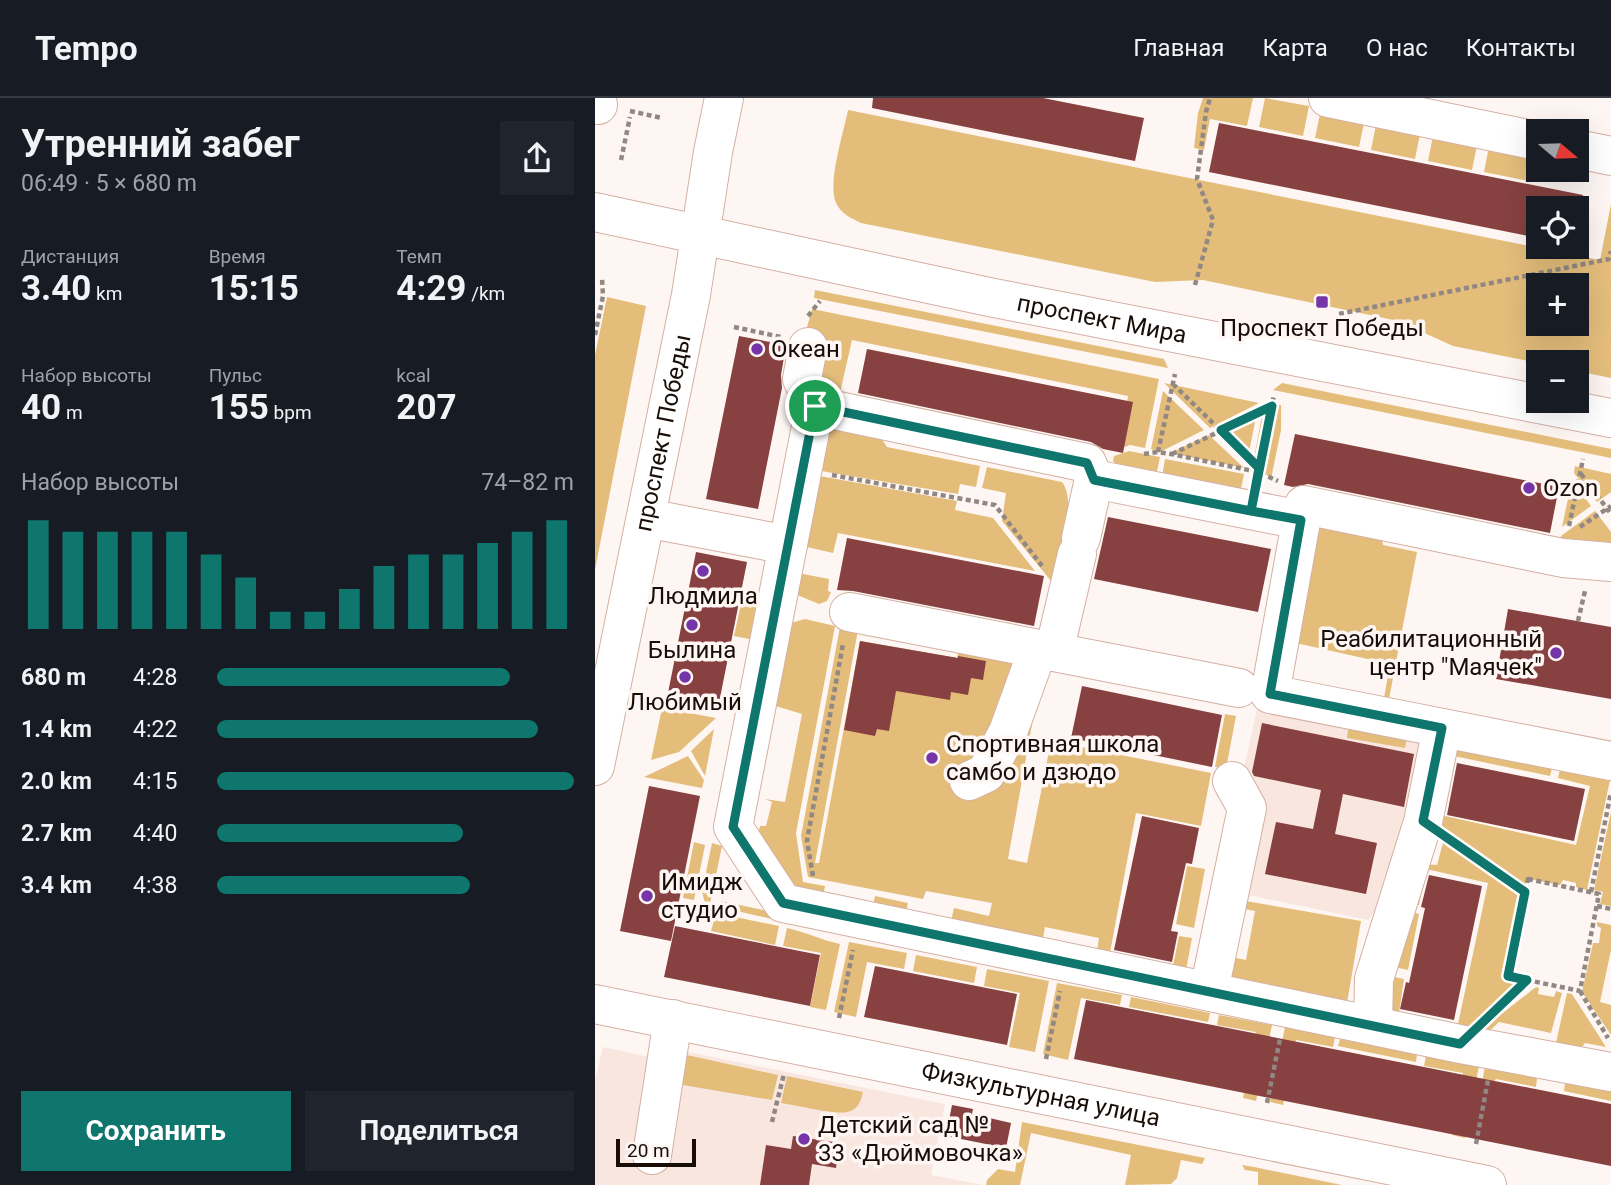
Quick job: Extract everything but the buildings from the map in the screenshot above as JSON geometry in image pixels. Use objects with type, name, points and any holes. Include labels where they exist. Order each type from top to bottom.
[{"type":"main road","name":"проспект Победы","points":[[595,766],[691,295],[725,98]]},
{"type":"main road","points":[[1328,98],[1526,139]]},
{"type":"main road","points":[[1589,151],[1611,156]]},
{"type":"main road","name":"проспект Мира","points":[[595,212],[989,297],[1611,418]]},
{"type":"main road","points":[[808,346],[802,379],[815,406],[733,827],[783,903],[1460,1044],[1611,1072]]},
{"type":"main road","points":[[815,406],[1087,463],[1094,480],[1066,597],[1046,650],[986,773],[969,781]]},
{"type":"main road","points":[[1094,480],[1301,520]]},
{"type":"main road","points":[[1611,562],[1563,558],[1304,505],[1270,694],[1611,761]]},
{"type":"main road","points":[[646,518],[788,545]]},
{"type":"main road","points":[[849,612],[1239,688]]},
{"type":"main road","points":[[1373,1025],[1374,979],[1423,821],[1442,728]]},
{"type":"main road","points":[[1209,991],[1247,808],[1232,781]]},
{"type":"main road","name":"Физкультурная улица","points":[[595,1004],[1410,1177],[1487,1185]]},
{"type":"main road","points":[[652,1155],[673,1019]]},
{"type":"path","points":[[1195,285],[1213,220],[1197,179],[1210,98]]},
{"type":"path","points":[[608,107],[621,160]]},
{"type":"path","points":[[1339,314],[1609,259],[1611,251]]},
{"type":"path","points":[[595,335],[603,296],[602,278]]},
{"type":"path","points":[[734,327],[790,338],[808,346]]},
{"type":"path","points":[[1158,452],[1175,374]]},
{"type":"path","points":[[1173,384],[1259,468]]},
{"type":"path","points":[[1251,511],[1274,395]]},
{"type":"path","points":[[1171,454],[1272,406]]},
{"type":"path","points":[[1583,459],[1568,535],[1609,507]]},
{"type":"path","points":[[803,470],[995,505],[1066,597]]},
{"type":"path","points":[[1580,473],[1609,507],[1611,514]]},
{"type":"path","points":[[813,877],[807,841],[849,612]]},
{"type":"path","points":[[1591,892],[1611,792]]},
{"type":"path","points":[[1423,821],[1525,892]]},
{"type":"path","points":[[1580,991],[1508,976],[1528,879],[1599,894],[1580,991],[1611,1043]]},
{"type":"path","points":[[1597,906],[1611,909]]},
{"type":"path","points":[[839,1018],[853,950]]},
{"type":"path","points":[[1046,1059],[1063,979]]},
{"type":"path","points":[[1460,1044],[1527,980]]},
{"type":"path","points":[[1267,1103],[1280,1038]]},
{"type":"path","points":[[772,1122],[786,1066]]},
{"type":"path","points":[[1476,1144],[1490,1068]]},
{"type":"shaded area","points":[[1203,98],[1253,98],[1247,126],[1210,119],[1204,150],[1194,148],[1198,113]]},
{"type":"shaded area","points":[[1265,98],[1309,106],[1303,136],[1259,127]]},
{"type":"shaded area","points":[[1321,109],[1365,118],[1359,147],[1315,138]]},
{"type":"shaded area","points":[[848,110],[1526,245],[1526,259],[1600,260],[1611,204],[1611,378],[1589,373],[1589,350],[1526,350],[1526,361],[1453,346],[1398,321],[1203,280],[1155,282],[861,223],[847,215],[836,203],[834,183]]},
{"type":"shaded area","points":[[1377,120],[1421,129],[1415,159],[1371,150]]},
{"type":"shaded area","points":[[1434,131],[1478,140],[1472,170],[1428,161]]},
{"type":"shaded area","points":[[1490,142],[1526,149],[1526,181],[1484,172]]},
{"type":"shaded area","points":[[815,290],[1164,359],[1168,368],[814,298]]},
{"type":"shaded area","points":[[607,297],[646,306],[595,570],[595,355]]},
{"type":"shaded area","points":[[812,309],[1159,379],[1145,448],[1130,445],[1119,449],[1128,396],[852,340],[840,393],[817,389],[802,346]]},
{"type":"shaded area","points":[[1164,383],[1259,403],[1210,428]]},
{"type":"shaded area","points":[[1282,383],[1611,449],[1611,458],[1273,390]]},
{"type":"shaded area","points":[[1163,391],[1204,430],[1160,452],[1151,449]]},
{"type":"shaded area","points":[[1264,405],[1281,405],[1281,430],[1271,479],[1264,472],[1252,469]]},
{"type":"shaded area","points":[[1257,412],[1247,462],[1215,432]]},
{"type":"shaded area","points":[[832,427],[876,430],[887,447],[980,466],[976,487],[960,484],[958,494],[821,471],[825,432]]},
{"type":"shaded area","points":[[1209,435],[1244,468],[1170,453]]},
{"type":"shaded area","points":[[1129,451],[1160,457],[1156,476],[1121,469],[1113,461],[1114,456]]},
{"type":"shaded area","points":[[1165,459],[1244,474],[1240,493],[1162,477]]},
{"type":"shaded area","points":[[1575,466],[1611,474],[1611,492],[1597,502],[1574,473]]},
{"type":"shaded area","points":[[987,467],[1062,482],[1066,491],[1068,515],[1054,580],[1051,581],[1002,521],[1006,493],[982,488]]},
{"type":"shaded area","points":[[820,476],[957,501],[955,510],[993,518],[1035,571],[838,533],[833,553],[798,545]]},
{"type":"shaded area","points":[[1572,480],[1591,506],[1562,527]]},
{"type":"shaded area","points":[[1595,511],[1611,532],[1611,545],[1559,544],[1561,536]]},
{"type":"shaded area","points":[[1309,524],[1381,533],[1383,545],[1417,552],[1389,699],[1384,698],[1390,664],[1287,641]]},
{"type":"shaded area","points":[[798,573],[829,579],[828,591],[831,592],[827,601],[819,604],[790,592]]},
{"type":"shaded area","points":[[741,604],[760,608],[754,640],[734,636]]},
{"type":"shaded area","points":[[805,619],[835,626],[796,833],[803,882],[825,886],[822,901],[795,902],[758,835],[760,826],[766,826],[772,802],[765,799],[785,802],[802,714],[769,704],[791,623]]},
{"type":"shaded area","points":[[840,627],[858,630],[815,863],[819,863],[860,641],[957,658],[958,653],[1042,668],[1008,859],[1027,863],[1051,741],[1211,773],[1201,826],[1136,813],[1109,958],[1172,971],[1179,936],[1192,938],[1184,981],[1096,957],[1099,938],[1045,927],[1042,944],[948,934],[954,908],[989,916],[992,903],[926,891],[923,899],[808,877],[801,836]]},
{"type":"shaded area","points":[[1258,704],[1419,738],[1424,747],[1395,886],[1368,920],[1243,894],[1244,769]]},
{"type":"shaded area","points":[[662,708],[716,718],[679,752],[651,760]]},
{"type":"shaded area","points":[[1225,714],[1236,716],[1226,769],[1215,767]]},
{"type":"shaded area","points":[[1349,723],[1408,733],[1405,748],[1347,738]]},
{"type":"shaded area","points":[[714,729],[705,776],[691,751]]},
{"type":"shaded area","points":[[1447,742],[1553,764],[1550,776],[1449,755],[1436,814],[1576,845],[1590,786],[1558,778],[1561,765],[1611,775],[1587,890],[1576,887],[1576,883],[1563,880],[1560,885],[1529,879],[1524,886],[1436,825],[1431,814],[1441,750]]},
{"type":"shaded area","points":[[688,756],[704,780],[702,788],[644,777]]},
{"type":"shaded area","points":[[1611,812],[1611,906],[1600,904],[1603,892],[1594,890]]},
{"type":"shaded area","points":[[1444,839],[1522,893],[1503,978],[1519,983],[1464,1035],[1407,1023],[1390,1011],[1385,1000],[1389,976],[1404,979],[1399,1013],[1458,1024],[1488,883],[1426,869],[1419,905],[1407,903],[1414,874],[1424,864],[1437,865]]},
{"type":"shaded area","points":[[694,842],[705,845],[694,900],[683,898]]},
{"type":"shaded area","points":[[712,843],[722,846],[710,904],[705,903],[702,892],[707,887],[706,872]]},
{"type":"shaded area","points":[[1187,866],[1205,869],[1194,928],[1176,924]]},
{"type":"shaded area","points":[[875,896],[908,903],[904,923],[871,916]]},
{"type":"shaded area","points":[[1234,899],[1361,921],[1347,1003],[1229,981],[1231,957],[1246,960],[1255,911],[1233,907]]},
{"type":"shaded area","points":[[721,901],[781,914],[780,921],[719,907]]},
{"type":"shaded area","points":[[1403,910],[1419,914],[1408,970],[1389,966]]},
{"type":"shaded area","points":[[716,913],[779,926],[775,945],[711,931]]},
{"type":"shaded area","points":[[1597,922],[1611,925],[1611,950],[1600,1002],[1611,1005],[1611,1035],[1582,992],[1593,943],[1599,943],[1601,928],[1597,926]]},
{"type":"shaded area","points":[[787,928],[840,944],[826,1010],[810,1007],[821,953],[783,946]]},
{"type":"shaded area","points":[[849,942],[907,953],[904,969],[867,962],[856,1017],[834,1012]]},
{"type":"shaded area","points":[[916,955],[977,967],[974,983],[913,971]]},
{"type":"shaded area","points":[[987,969],[1049,981],[1035,1052],[1009,1047],[1020,993],[984,986]]},
{"type":"shaded area","points":[[1057,983],[1122,995],[1120,1005],[1081,998],[1068,1060],[1043,1054]]},
{"type":"shaded area","points":[[1536,987],[1539,988],[1538,994],[1554,997],[1556,991],[1562,993],[1551,1033],[1499,1022],[1481,1039],[1472,1037]]},
{"type":"shaded area","points":[[1567,993],[1572,994],[1606,1047],[1585,1043],[1578,1053],[1554,1052]]},
{"type":"shaded area","points":[[1131,997],[1210,1013],[1208,1022],[1129,1007]]},
{"type":"shaded area","points":[[1219,1015],[1272,1025],[1256,1101],[1243,1098],[1256,1032],[1217,1025]]},
{"type":"shaded area","points":[[1285,1027],[1335,1037],[1333,1047],[1296,1040],[1283,1105],[1270,1102]]},
{"type":"shaded area","points":[[1340,1039],[1417,1054],[1416,1062],[1338,1046]]},
{"type":"shaded area","name":"Детский сад № 33 «Дюймовочка»","points":[[603,1047],[681,1064],[683,1051],[945,1104],[931,1175],[984,1185],[595,1185],[595,1081]]},
{"type":"shaded area","points":[[687,1055],[778,1075],[772,1100],[677,1084],[673,1058]]},
{"type":"shaded area","points":[[1426,1056],[1479,1066],[1465,1138],[1452,1135],[1463,1073],[1424,1066]]},
{"type":"shaded area","points":[[1485,1067],[1537,1078],[1536,1087],[1496,1079],[1485,1092],[1471,1138]]},
{"type":"shaded area","points":[[787,1076],[863,1092],[856,1107],[841,1113],[781,1103]]},
{"type":"shaded area","points":[[1565,1083],[1611,1092],[1611,1101],[1564,1091]]},
{"type":"shaded area","points":[[1022,1122],[1205,1158],[1202,1164],[1181,1160],[1177,1178],[1171,1184],[1125,1185],[1131,1155],[1031,1133],[1020,1185],[986,1185],[987,1180],[998,1169],[1015,1172]]},
{"type":"shaded area","points":[[1242,1165],[1342,1185],[1258,1185],[1258,1172],[1245,1170]]},
{"type":"place","name":"Проспект Победы","points":[[1322,302]]},
{"type":"place","name":"Океан","points":[[757,349]]},
{"type":"place","name":"Ozon","points":[[1529,488]]},
{"type":"place","name":"Людмила","points":[[703,571]]},
{"type":"place","name":"Былина","points":[[692,625]]},
{"type":"place","name":"Реабилитационный центр \"Маячек\"","points":[[1556,653]]},
{"type":"place","name":"Любимый","points":[[685,677]]},
{"type":"place","name":"Спортивная школа самбо и дзюдо","points":[[932,758]]},
{"type":"place","name":"Имидж студио","points":[[647,896]]},
{"type":"place","name":"Детский сад № 33 «Дюймовочка»","points":[[804,1139]]},
{"type":"route","points":[[815,406],[733,827],[783,903],[1460,1044],[1527,980],[1508,976],[1525,892],[1423,821],[1442,728],[1270,694],[1301,520],[1251,511],[1272,406],[1221,430],[1259,468],[1251,511],[1094,480],[1087,463],[815,406]]}]
